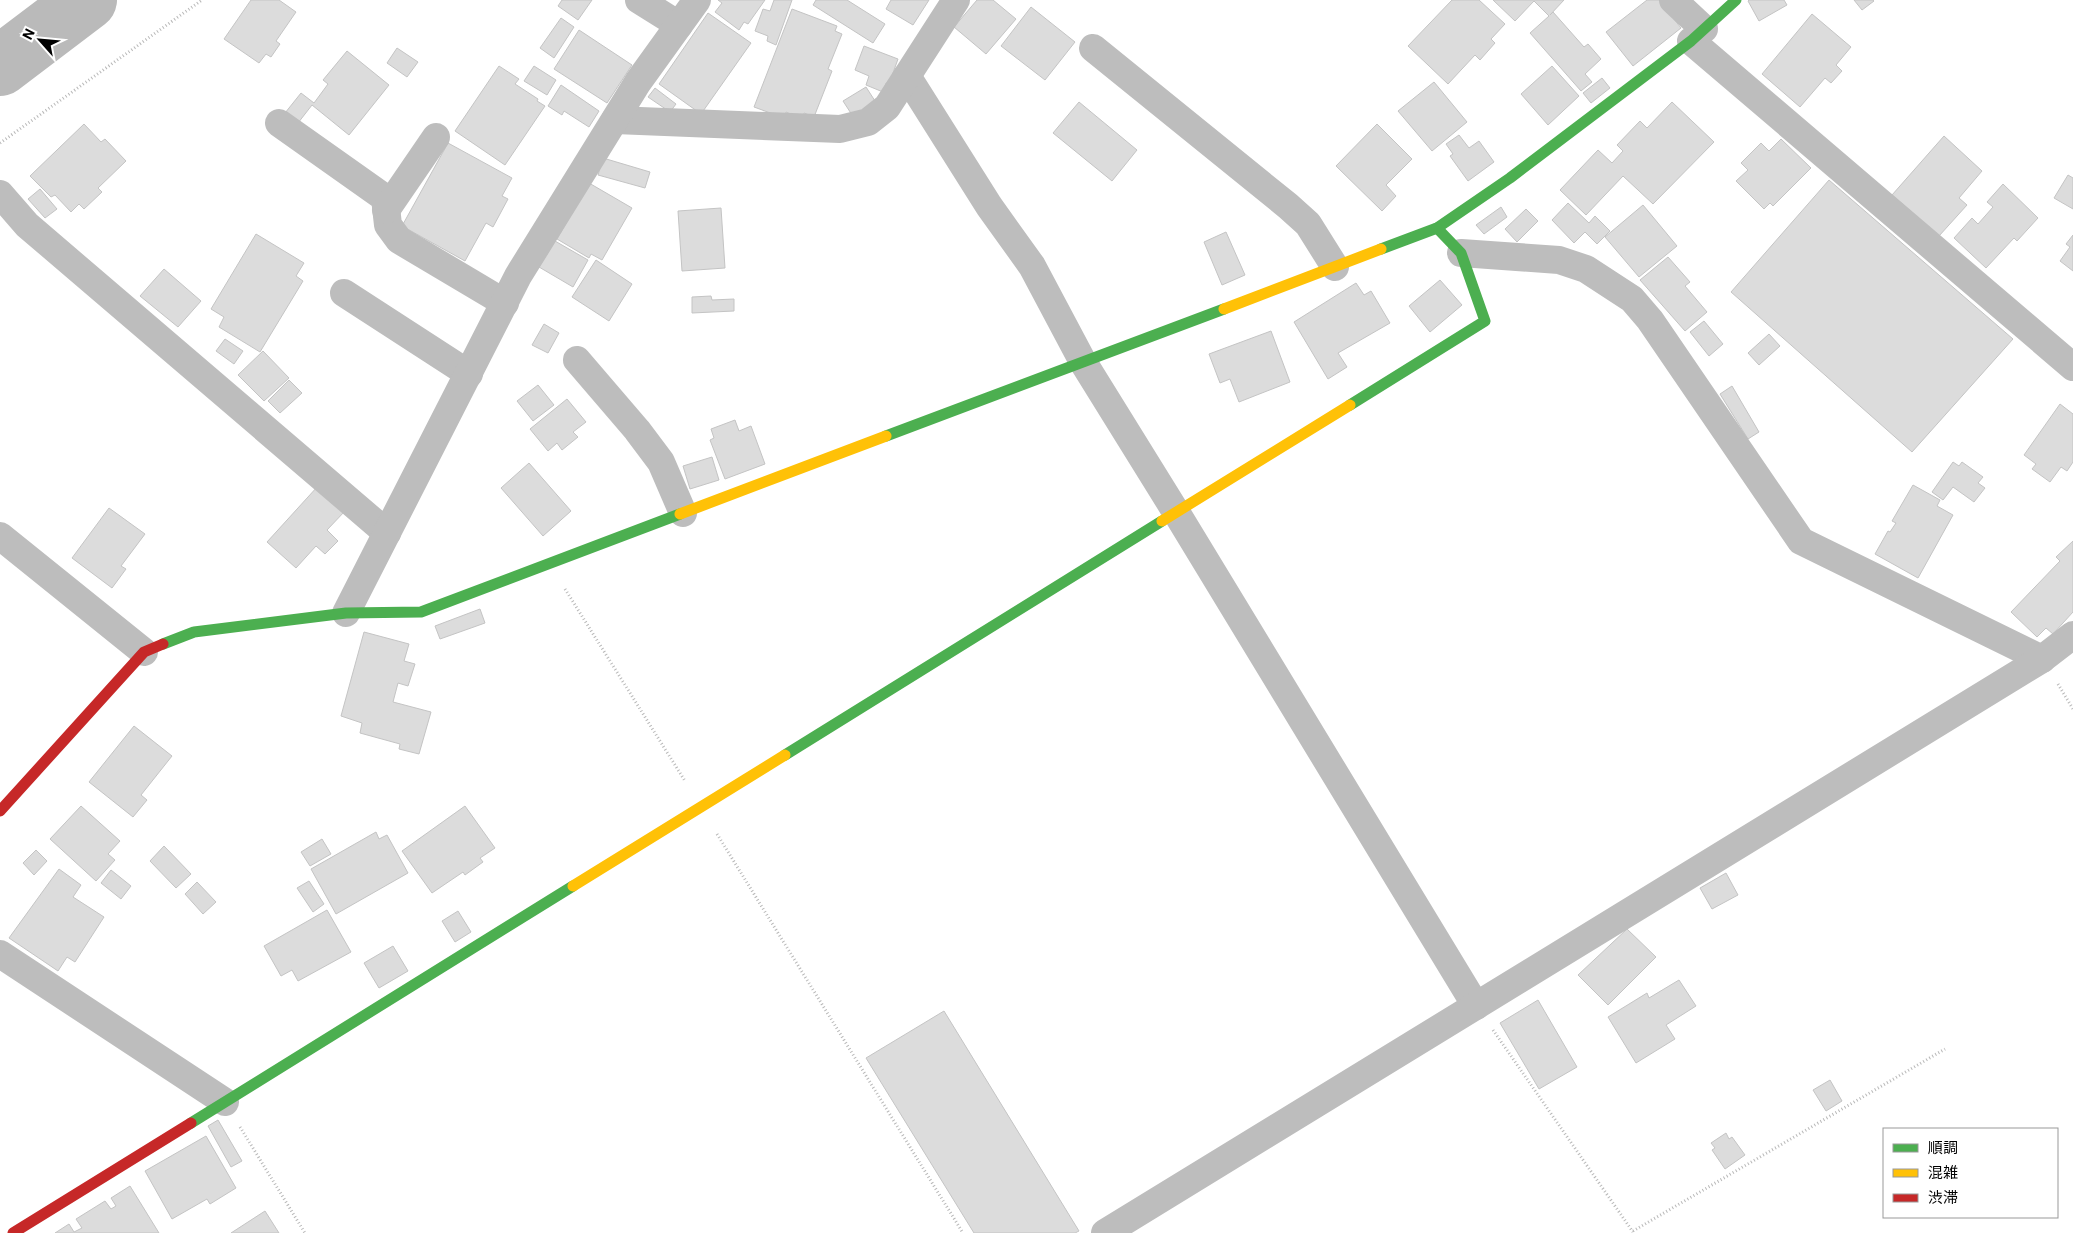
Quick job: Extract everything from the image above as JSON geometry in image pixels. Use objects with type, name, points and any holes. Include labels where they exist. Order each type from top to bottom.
[{"type":"street","points":[[640,0],[678,25]]},
{"type":"street","points":[[346,614],[518,276],[638,82],[697,0]]},
{"type":"street","points":[[615,120],[840,129],[868,122],[887,107],[956,0]]},
{"type":"street","points":[[1673,0],[1698,35],[2073,367]]},
{"type":"street","points":[[0,811],[144,652],[194,632],[346,614],[421,612],[1437,228],[1510,178],[1698,35],[1736,0]]},
{"type":"street","points":[[1094,48],[1308,224],[1335,267]]},
{"type":"street","points":[[907,76],[989,206],[1032,266],[1083,362],[1476,1006]]},
{"type":"street","points":[[279,123],[385,198],[388,225],[399,240],[505,303]]},
{"type":"street","points":[[386,210],[436,137]]},
{"type":"street","points":[[0,194],[27,225],[387,533]]},
{"type":"street","points":[[13,1233],[1485,321],[1462,253],[1437,228]]},
{"type":"street","points":[[1462,253],[1559,260],[1586,269],[1632,299],[1650,320],[1801,540],[2042,659]]},
{"type":"street","points":[[344,293],[468,374]]},
{"type":"street","points":[[577,360],[637,430],[661,462],[684,514]]},
{"type":"street","points":[[0,536],[144,652]]},
{"type":"street","points":[[1105,1233],[2042,659],[2073,635]]},
{"type":"street","points":[[0,954],[225,1102]]},
{"type":"path","points":[[0,143],[202,0]]},
{"type":"path","points":[[550,564],[963,1233]]},
{"type":"path","points":[[1476,1006],[1633,1232],[1945,1049]]},
{"type":"path","points":[[225,1102],[305,1233]]},
{"type":"building","points":[[251,0],[279,0],[296,12],[276,41],[280,44],[271,57],[266,54],[259,63],[224,39]]},
{"type":"building","points":[[562,0],[592,0],[578,20],[558,6]]},
{"type":"building","points":[[718,0],[765,0],[748,24],[744,22],[739,30],[715,12],[722,3]]},
{"type":"building","points":[[774,0],[792,0],[776,45],[767,41],[768,36],[755,31],[763,9],[770,11]]},
{"type":"building","points":[[816,0],[847,0],[885,24],[873,43],[813,5]]},
{"type":"building","points":[[891,0],[929,0],[913,25],[886,9]]},
{"type":"building","points":[[977,0],[993,0],[1016,19],[986,54],[954,27]]},
{"type":"building","points":[[1452,0],[1479,0],[1505,24],[1491,39],[1495,43],[1480,60],[1475,55],[1448,84],[1408,46]]},
{"type":"building","points":[[1493,0],[1564,0],[1550,15],[1553,12],[1584,47],[1588,44],[1601,59],[1585,74],[1592,82],[1581,91],[1530,33],[1549,16],[1534,1],[1515,21]]},
{"type":"building","points":[[1647,0],[1659,0],[1681,28],[1633,66],[1606,32]]},
{"type":"building","points":[[1749,0],[1784,0],[1787,5],[1759,21]]},
{"type":"building","points":[[1854,0],[1873,0],[1874,1],[1862,10]]},
{"type":"building","points":[[1031,7],[1075,42],[1045,80],[1001,46]]},
{"type":"building","points":[[792,9],[837,26],[835,31],[842,34],[828,69],[832,71],[814,117],[804,113],[802,119],[786,112],[784,118],[754,107]]},
{"type":"building","points":[[708,13],[751,43],[701,114],[659,84]]},
{"type":"building","points":[[1812,14],[1851,47],[1836,65],[1842,71],[1831,83],[1825,78],[1800,107],[1762,74]]},
{"type":"building","points":[[561,18],[574,27],[554,58],[540,48]]},
{"type":"building","points":[[579,30],[632,65],[607,103],[554,69]]},
{"type":"building","points":[[864,46],[898,59],[889,84],[886,83],[883,92],[866,85],[869,76],[855,70]]},
{"type":"building","points":[[397,48],[418,62],[407,77],[387,63]]},
{"type":"building","points":[[347,51],[389,85],[349,135],[312,105],[298,123],[285,113],[301,93],[314,103],[328,84],[323,80]]},
{"type":"building","points":[[499,66],[519,79],[515,84],[538,99],[537,101],[545,106],[505,165],[455,131]]},
{"type":"building","points":[[534,66],[556,80],[547,95],[524,81]]},
{"type":"building","points":[[1552,66],[1579,96],[1548,125],[1521,94]]},
{"type":"building","points":[[1602,78],[1610,88],[1591,103],[1583,93]]},
{"type":"building","points":[[1434,82],[1467,122],[1432,151],[1398,111]]},
{"type":"building","points":[[561,85],[599,111],[589,127],[564,111],[562,115],[548,106]]},
{"type":"building","points":[[866,87],[877,104],[854,118],[843,101]]},
{"type":"building","points":[[655,88],[676,104],[670,112],[648,97]]},
{"type":"building","points":[[1079,102],[1137,150],[1112,181],[1053,133]]},
{"type":"building","points":[[1672,102],[1714,142],[1653,204],[1623,176],[1586,215],[1560,190],[1598,150],[1612,163],[1623,151],[1617,145],[1640,121],[1647,128]]},
{"type":"building","points":[[84,124],[101,142],[105,139],[126,161],[98,188],[102,192],[84,209],[79,204],[71,212],[55,195],[51,197],[30,176]]},
{"type":"building","points":[[1377,124],[1412,159],[1386,185],[1396,196],[1382,211],[1336,166]]},
{"type":"building","points":[[1459,135],[1469,148],[1479,141],[1494,162],[1468,181],[1450,156],[1453,154],[1446,144]]},
{"type":"building","points":[[1944,136],[1982,171],[1959,198],[1967,205],[1939,236],[1892,195]]},
{"type":"building","points":[[1781,139],[1811,168],[1773,206],[1770,203],[1764,209],[1736,181],[1748,170],[1741,163],[1761,143],[1769,151]]},
{"type":"building","points":[[448,143],[512,178],[502,196],[508,199],[493,227],[486,223],[465,261],[402,226]]},
{"type":"building","points":[[603,158],[650,172],[645,188],[598,175]]},
{"type":"building","points":[[2068,175],[2073,178],[2073,209],[2054,198]]},
{"type":"building","points":[[1829,180],[2013,339],[1912,452],[1731,292]]},
{"type":"building","points":[[589,183],[632,208],[602,260],[591,254],[589,258],[557,239]]},
{"type":"building","points":[[2003,184],[2038,218],[2017,241],[2014,238],[1986,268],[1954,238],[1972,218],[1978,224],[1993,207],[1987,202]]},
{"type":"building","points":[[40,189],[57,209],[45,218],[28,199]]},
{"type":"building","points":[[1568,203],[1589,223],[1595,216],[1610,231],[1597,244],[1585,232],[1574,243],[1552,220]]},
{"type":"building","points":[[1643,205],[1677,246],[1639,277],[1605,237]]},
{"type":"building","points":[[1501,207],[1507,217],[1484,234],[1476,225]]},
{"type":"building","points":[[721,208],[725,268],[682,271],[678,211]]},
{"type":"building","points":[[1526,209],[1538,221],[1517,242],[1505,229]]},
{"type":"building","points":[[1226,232],[1245,275],[1222,285],[1204,242]]},
{"type":"building","points":[[256,234],[304,263],[296,276],[303,281],[260,352],[219,327],[224,317],[211,309]]},
{"type":"building","points":[[2073,235],[2073,271],[2060,261],[2070,247],[2066,244]]},
{"type":"building","points":[[555,241],[588,260],[573,287],[539,267]]},
{"type":"building","points":[[1668,257],[1690,282],[1685,286],[1707,312],[1685,331],[1640,280]]},
{"type":"building","points":[[596,260],[632,284],[609,321],[572,297]]},
{"type":"building","points":[[164,269],[201,301],[178,327],[140,296]]},
{"type":"building","points":[[1440,280],[1462,305],[1430,332],[1409,306]]},
{"type":"building","points":[[1356,283],[1364,295],[1371,291],[1390,323],[1338,353],[1347,367],[1328,379],[1294,322]]},
{"type":"building","points":[[711,296],[712,300],[734,299],[734,311],[692,313],[692,297]]},
{"type":"building","points":[[1704,321],[1723,344],[1709,356],[1690,332]]},
{"type":"building","points":[[544,324],[559,333],[548,353],[532,345]]},
{"type":"building","points":[[1271,331],[1290,382],[1239,402],[1230,379],[1220,383],[1209,354]]},
{"type":"building","points":[[1769,334],[1780,346],[1759,365],[1748,353]]},
{"type":"building","points":[[225,339],[243,351],[234,364],[216,351]]},
{"type":"building","points":[[263,351],[289,378],[264,401],[238,375]]},
{"type":"building","points":[[289,380],[302,393],[280,413],[268,401]]},
{"type":"building","points":[[538,385],[554,405],[533,421],[517,401]]},
{"type":"building","points":[[1732,386],[1759,432],[1748,439],[1720,394]]},
{"type":"building","points":[[567,399],[586,422],[573,432],[578,437],[562,450],[557,443],[548,451],[530,429]]},
{"type":"building","points":[[2060,404],[2073,414],[2073,462],[2067,471],[2061,467],[2050,482],[2032,469],[2036,464],[2024,455]]},
{"type":"building","points":[[735,420],[739,431],[751,426],[765,464],[725,479],[710,440],[714,438],[711,429]]},
{"type":"building","points":[[712,457],[719,480],[690,489],[683,466]]},
{"type":"building","points":[[1953,462],[1959,466],[1962,462],[1983,477],[1978,483],[1985,488],[1974,502],[1953,487],[1943,500],[1932,492]]},
{"type":"building","points":[[529,463],[571,511],[543,536],[501,488]]},
{"type":"building","points":[[1913,485],[1940,500],[1937,506],[1953,515],[1918,578],[1875,554],[1888,531],[1890,532],[1896,523],[1892,521]]},
{"type":"building","points":[[318,486],[345,511],[327,530],[338,541],[325,554],[316,546],[296,568],[267,542]]},
{"type":"building","points":[[109,508],[145,534],[121,566],[126,569],[112,588],[72,558]]},
{"type":"building","points":[[2073,541],[2073,612],[2053,634],[2046,628],[2037,637],[2011,612],[2060,561],[2056,557]]},
{"type":"building","points":[[480,609],[485,623],[440,639],[435,626]]},
{"type":"building","points":[[364,632],[409,644],[404,661],[415,664],[408,686],[398,683],[393,702],[431,712],[419,754],[399,749],[400,744],[360,733],[362,723],[341,716]]},
{"type":"building","points":[[134,726],[172,756],[141,795],[147,800],[133,817],[89,782]]},
{"type":"building","points":[[81,806],[120,841],[108,854],[115,860],[96,881],[50,839]]},
{"type":"building","points":[[465,806],[495,848],[480,858],[483,862],[465,875],[463,872],[432,893],[402,851]]},
{"type":"building","points":[[376,832],[379,839],[387,835],[408,873],[336,914],[311,869]]},
{"type":"building","points":[[322,839],[331,854],[310,866],[301,852]]},
{"type":"building","points":[[164,846],[191,874],[176,888],[150,861]]},
{"type":"building","points":[[36,850],[47,861],[34,875],[23,863]]},
{"type":"building","points":[[59,869],[81,885],[73,897],[104,917],[75,962],[67,957],[58,971],[9,938]]},
{"type":"building","points":[[111,870],[131,886],[121,899],[101,883]]},
{"type":"building","points":[[1726,873],[1738,895],[1712,909],[1700,888]]},
{"type":"building","points":[[309,881],[324,904],[313,912],[297,888]]},
{"type":"building","points":[[197,882],[216,902],[203,914],[185,894]]},
{"type":"building","points":[[327,910],[351,952],[298,981],[292,970],[281,976],[264,946]]},
{"type":"building","points":[[458,911],[471,932],[455,942],[442,921]]},
{"type":"building","points":[[1627,929],[1656,957],[1608,1005],[1578,975]]},
{"type":"building","points":[[393,946],[408,971],[379,988],[364,963]]},
{"type":"building","points":[[1679,980],[1696,1006],[1666,1025],[1675,1039],[1636,1063],[1608,1017],[1647,993],[1649,998]]},
{"type":"building","points":[[1538,1000],[1577,1067],[1539,1089],[1500,1023]]},
{"type":"building","points":[[944,1011],[1079,1231],[1075,1233],[974,1233],[866,1058]]},
{"type":"building","points":[[1830,1080],[1842,1101],[1826,1111],[1813,1090]]},
{"type":"building","points":[[218,1120],[242,1161],[231,1167],[208,1126]]},
{"type":"building","points":[[1726,1133],[1729,1139],[1732,1137],[1745,1155],[1725,1169],[1712,1150],[1715,1148],[1711,1143]]},
{"type":"building","points":[[206,1136],[236,1188],[210,1204],[207,1199],[172,1219],[145,1171]]},
{"type":"building","points":[[130,1186],[159,1233],[55,1233],[69,1224],[74,1232],[82,1228],[76,1219],[105,1201],[111,1209],[116,1206],[111,1198]]},
{"type":"building","points":[[265,1211],[279,1233],[231,1233]]},
{"type":"waterway","points":[[0,66],[87,0]]},
{"type":"traffic: fast","points":[[1381,249],[1437,228],[1510,178],[1691,41],[1736,0]]},
{"type":"traffic: fast","points":[[1350,405],[1485,321],[1461,253],[1437,228]]},
{"type":"traffic: fast","points":[[886,436],[1224,309]]},
{"type":"traffic: fast","points":[[163,644],[194,632],[346,613],[421,612],[680,514]]},
{"type":"traffic: fast","points":[[785,755],[1162,521]]},
{"type":"traffic: fast","points":[[191,1123],[573,886]]},
{"type":"traffic: slow","points":[[1224,309],[1381,249]]},
{"type":"traffic: slow","points":[[1162,521],[1350,405]]},
{"type":"traffic: slow","points":[[680,514],[886,436]]},
{"type":"traffic: slow","points":[[573,886],[785,755]]},
{"type":"traffic: jam","points":[[0,811],[144,652],[163,644]]},
{"type":"traffic: jam","points":[[13,1233],[191,1123]]}]
